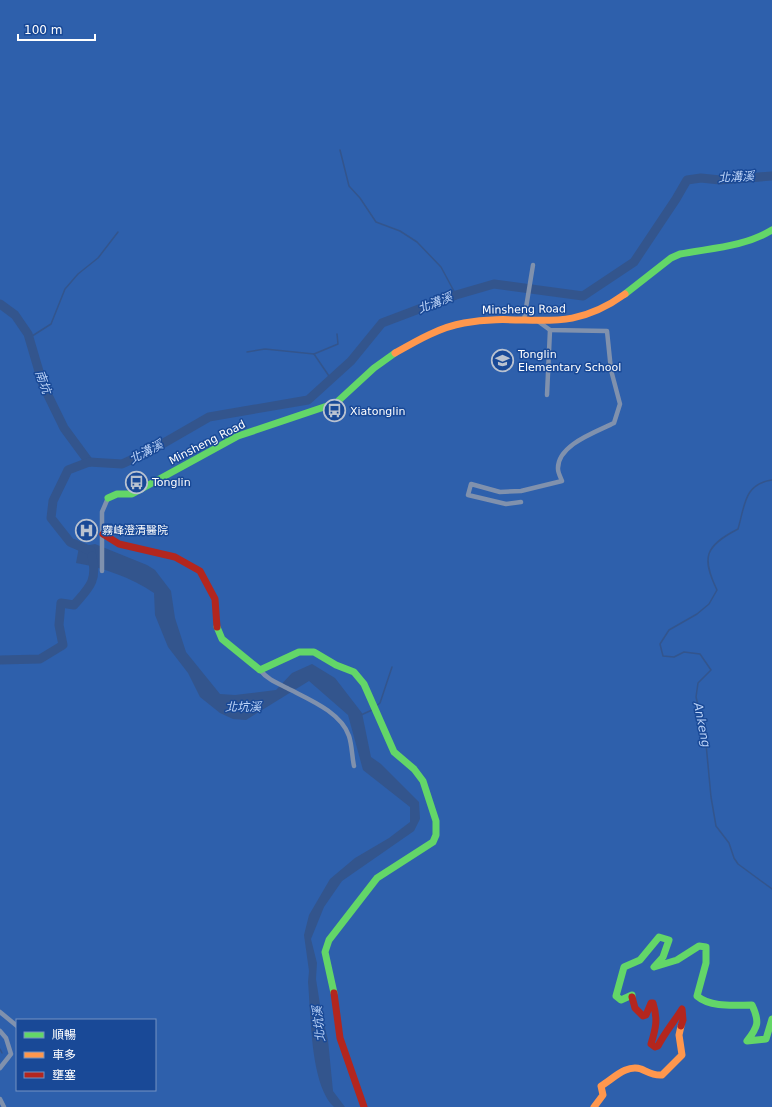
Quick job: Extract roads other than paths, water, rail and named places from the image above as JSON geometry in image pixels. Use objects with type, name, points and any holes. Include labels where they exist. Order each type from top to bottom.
[{"type":"street","name":"Minsheng Road","points":[[108,498],[116,494],[132,494],[238,436],[336,403],[350,394],[373,368],[386,359],[449,327],[490,319],[539,322],[569,320],[590,314],[622,297],[671,258],[689,252],[749,241],[772,230]]},
{"type":"street","points":[[524,320],[533,267]]},
{"type":"street","points":[[521,502],[506,504],[468,495],[471,484],[500,492],[521,491],[562,481],[558,470],[560,459],[566,450],[581,439],[614,423],[619,412],[620,404],[610,364],[607,331],[550,330],[539,322]]},
{"type":"street","points":[[547,395],[550,330]]},
{"type":"street","points":[[102,571],[102,512],[108,498]]},
{"type":"street","points":[[102,537],[119,544],[175,557],[200,571],[215,599],[217,629],[222,639],[260,670],[266,677],[329,712],[344,725],[350,737],[354,766]]},
{"type":"street","points":[[260,670],[299,652],[314,652],[336,665],[354,672],[364,684],[394,752],[414,769],[423,781],[436,821],[433,842],[377,878],[327,943],[326,960],[334,992],[340,1038],[364,1107]]},
{"type":"street","points":[[594,1107],[603,1095],[601,1086],[614,1076],[634,1068],[655,1076],[662,1075],[682,1055],[679,1035],[683,1020],[682,1009],[672,1027],[666,1030],[658,1046],[655,1046],[651,1044],[657,1026],[657,1016],[653,1003],[651,1003],[646,1015],[643,1016],[634,1008],[632,995],[630,994],[621,1000],[616,996],[624,968],[633,966],[646,953],[658,937],[669,940],[663,957],[654,967],[677,960],[699,946],[706,947],[706,963],[698,996],[699,999],[710,1002],[752,1005],[757,1015],[756,1028],[755,1033],[748,1041],[766,1039],[772,1020]]},
{"type":"street","points":[[0,1012],[16,1025]]},
{"type":"street","points":[[0,1031],[6,1038],[11,1054],[0,1068]]},
{"type":"street","points":[[0,1099],[4,1107]]},
{"type":"water","name":"北坑溪","points":[[95,544],[147,565],[155,570],[171,591],[175,618],[186,652],[220,694],[235,695],[276,690],[292,673],[312,664],[335,678],[362,713],[371,757],[381,764],[419,802],[420,819],[414,831],[342,881],[324,907],[311,939],[317,963],[316,979],[321,1011],[328,1040],[333,1091],[345,1107],[334,1107],[326,1097],[320,1083],[311,1030],[308,982],[309,971],[304,935],[309,915],[330,879],[355,858],[389,838],[410,822],[410,807],[363,770],[348,715],[309,681],[246,720],[233,719],[220,713],[200,697],[188,673],[168,647],[155,615],[154,593],[136,582],[116,574],[76,563],[79,547]]},
{"type":"waterway","points":[[340,150],[349,186],[360,198],[376,222],[400,231],[417,242],[441,267],[456,295]]},
{"type":"waterway","name":"北溝溪","points":[[91,551],[70,542],[51,518],[53,501],[68,470],[89,462],[122,464],[150,451],[209,417],[308,400],[351,361],[382,323],[456,295],[494,284],[583,296],[634,262],[687,180],[701,178],[720,180],[772,176]]},
{"type":"waterway","points":[[29,338],[51,324],[65,289],[78,274],[98,258],[118,232]]},
{"type":"waterway","name":"南坑","points":[[0,304],[15,315],[28,334],[43,385],[64,428],[89,462]]},
{"type":"waterway","points":[[314,354],[338,344],[337,334]]},
{"type":"waterway","points":[[247,352],[265,349],[314,354],[331,379]]},
{"type":"waterway","name":"Ankeng","points":[[772,480],[763,482],[751,491],[744,504],[738,529],[719,541],[709,554],[709,569],[717,590],[709,604],[697,614],[669,630],[660,644],[663,656],[674,657],[684,652],[700,654],[711,670],[698,683],[696,697],[705,733],[711,797],[716,826],[729,843],[734,858],[738,864],[772,889]]},
{"type":"waterway","points":[[0,660],[40,659],[63,645],[59,625],[61,603],[74,605],[88,589],[94,572],[92,556]]},
{"type":"waterway","points":[[376,706],[380,703],[392,667]]},
{"type":"waterway","points":[[361,715],[372,710]]},
{"type":"waterway","points":[[0,1049],[2,1053]]},
{"type":"place","name":"Tonglin Elementary School","points":[[502,360]]},
{"type":"place","name":"Xiatonglin","points":[[334,411]]},
{"type":"place","name":"Tonglin","points":[[137,482]]},
{"type":"place","name":"霧峰澄清醫院","points":[[86,530]]}]
